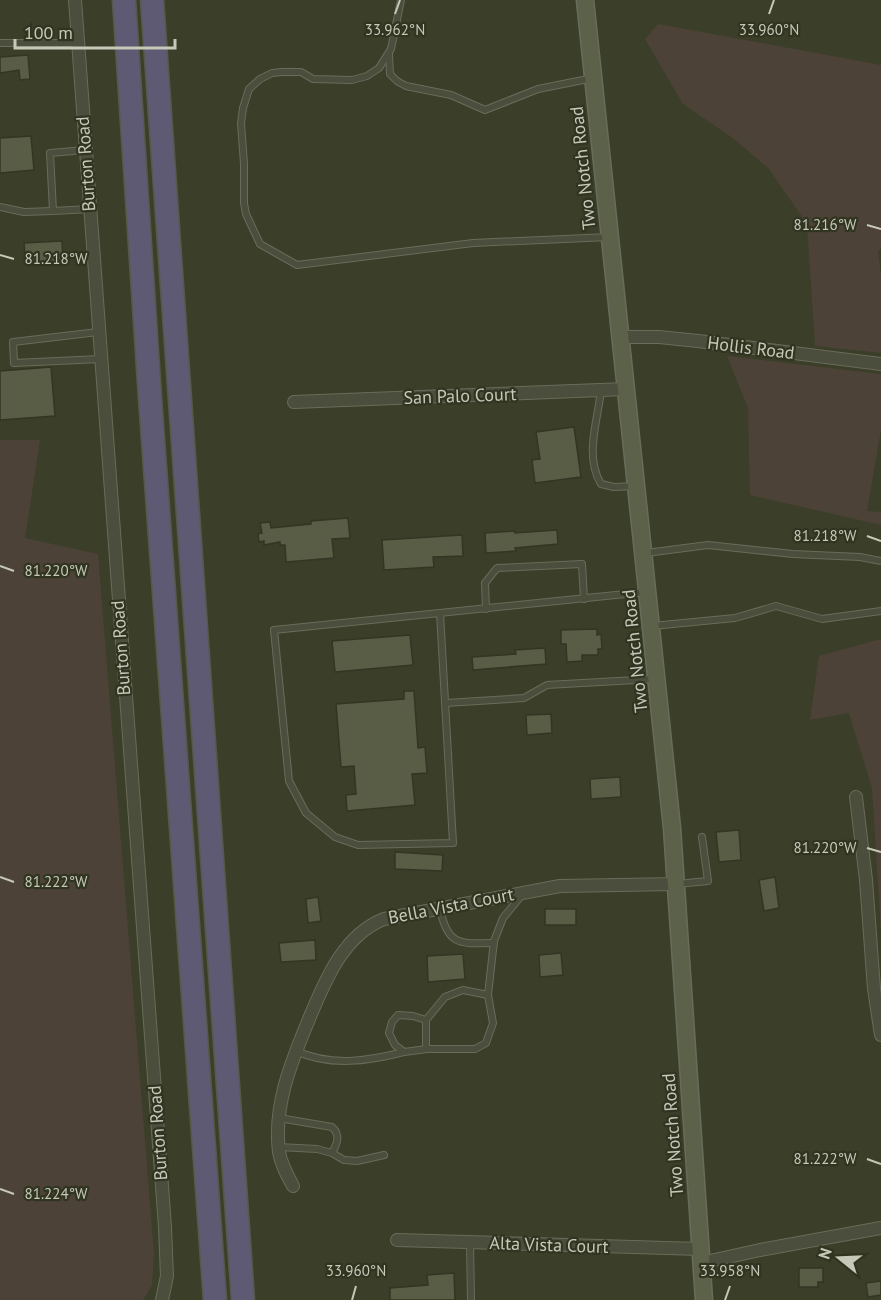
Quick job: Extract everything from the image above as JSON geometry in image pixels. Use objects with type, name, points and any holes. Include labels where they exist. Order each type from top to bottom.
[{"type":"highway","points":[[124,0],[215,1300]]},
{"type":"highway","points":[[152,0],[243,1300]]},
{"type":"street","name":"Burton Road","points":[[75,0],[164,1215],[167,1266],[163,1298]]},
{"type":"street","name":"Two Notch Road","points":[[585,0],[658,679],[677,884],[704,1300]]},
{"type":"street","name":"Hollis Road","points":[[621,337],[678,339],[881,364]]},
{"type":"street","name":"San Palo Court","points":[[294,402],[626,389]]},
{"type":"street","points":[[856,797],[866,880],[874,989],[881,1035]]},
{"type":"street","name":"Bella Vista Court","points":[[293,1186],[282,1163],[279,1147],[282,1094],[296,1051],[321,992],[334,965],[358,934],[375,922],[384,919],[560,886],[677,884]]},
{"type":"street","name":"Alta Vista Court","points":[[397,1240],[470,1242],[701,1256],[760,1250],[881,1228]]},
{"type":"lane","points":[[401,0],[388,53],[379,68],[367,76],[352,80],[313,79],[301,72],[272,73],[260,79],[249,89],[241,123],[244,203],[246,214],[260,244],[297,265],[483,242],[610,237]]},
{"type":"lane","points":[[0,43],[78,43]]},
{"type":"lane","points":[[388,53],[390,74],[397,81],[406,86],[451,95],[485,110],[538,89],[593,78]]},
{"type":"lane","points":[[53,211],[50,153],[85,150]]},
{"type":"lane","points":[[0,207],[24,212],[90,209]]},
{"type":"lane","points":[[98,332],[13,342],[14,363],[100,359]]},
{"type":"lane","points":[[601,390],[599,414],[593,430],[597,478],[601,484],[607,486],[637,486]]},
{"type":"lane","points":[[644,554],[708,545],[793,554],[860,557],[881,561]]},
{"type":"lane","points":[[486,609],[485,583],[497,568],[582,564],[584,599]]},
{"type":"lane","points":[[441,613],[453,843],[358,845],[335,837],[306,813],[290,781],[274,630],[441,613],[486,609],[648,592]]},
{"type":"lane","points":[[652,626],[735,618],[776,606],[822,619],[881,611]]},
{"type":"lane","points":[[446,703],[524,698],[548,685],[658,679]]},
{"type":"lane","points":[[677,884],[708,881],[702,837]]},
{"type":"lane","points":[[296,1051],[310,1058],[340,1062],[370,1060],[426,1049],[475,1048],[486,1043],[493,1023],[488,996],[494,943],[503,918],[524,892]]},
{"type":"lane","points":[[440,908],[443,926],[454,940],[467,944],[494,943]]},
{"type":"lane","points":[[426,1049],[426,1020],[445,997],[463,990],[488,996]]},
{"type":"lane","points":[[404,1052],[395,1045],[389,1033],[392,1022],[398,1015],[426,1020]]},
{"type":"lane","points":[[279,1118],[332,1127],[337,1131],[338,1139],[332,1154]]},
{"type":"lane","points":[[279,1147],[317,1149],[344,1160],[357,1161],[384,1155]]},
{"type":"lane","points":[[470,1242],[471,1300]]},
{"type":"shaded area","points":[[658,24],[881,65],[881,249],[878,251],[881,274],[881,353],[815,346],[807,224],[769,169],[734,139],[683,104],[645,39]]},
{"type":"shaded area","points":[[727,356],[881,374],[881,430],[867,511],[881,512],[881,525],[750,495],[748,408]]},
{"type":"shaded area","points":[[0,440],[40,440],[25,538],[98,554],[154,1254],[152,1285],[143,1300],[0,1300]]},
{"type":"shaded area","points":[[881,639],[881,933],[872,788],[849,713],[810,720],[819,656]]},
{"type":"building","points":[[28,55],[30,79],[20,80],[19,70],[0,73],[0,57]]},
{"type":"building","points":[[31,136],[34,170],[0,173],[0,138]]},
{"type":"building","points":[[62,241],[63,261],[26,264],[24,243]]},
{"type":"building","points":[[51,367],[55,416],[0,420],[0,371]]},
{"type":"building","points":[[574,427],[581,477],[535,483],[532,460],[540,459],[536,432]]},
{"type":"building","points":[[348,518],[350,538],[332,539],[334,558],[286,562],[285,545],[280,545],[280,542],[264,545],[264,541],[259,542],[258,534],[262,533],[260,523],[270,522],[271,528]]},
{"type":"building","points":[[557,530],[558,544],[486,553],[485,533]]},
{"type":"building","points":[[462,535],[463,556],[433,557],[434,567],[384,570],[382,540]]},
{"type":"building","points":[[597,629],[597,635],[601,634],[602,649],[598,649],[598,655],[582,655],[582,661],[567,662],[566,644],[561,644],[561,630]]},
{"type":"building","points":[[410,635],[413,665],[335,672],[332,641]]},
{"type":"building","points":[[545,648],[546,664],[473,670],[472,657],[516,654],[515,650]]},
{"type":"building","points":[[404,691],[414,691],[418,748],[425,747],[427,773],[412,774],[415,805],[347,811],[346,795],[356,794],[354,766],[341,767],[336,704],[404,699]]},
{"type":"building","points":[[551,714],[552,733],[527,735],[526,715]]},
{"type":"building","points":[[620,777],[621,797],[591,799],[590,779]]},
{"type":"building","points":[[739,830],[741,860],[719,862],[716,832]]},
{"type":"building","points":[[395,852],[443,855],[442,871],[395,869]]},
{"type":"building","points":[[775,877],[779,908],[764,911],[759,880]]},
{"type":"building","points":[[318,897],[321,921],[308,923],[306,899]]},
{"type":"building","points":[[545,909],[576,909],[576,925],[545,925]]},
{"type":"building","points":[[315,940],[316,960],[281,962],[279,943]]},
{"type":"building","points":[[561,953],[563,975],[540,977],[539,955]]},
{"type":"building","points":[[463,954],[465,979],[428,982],[427,956]]},
{"type":"building","points":[[799,1268],[823,1268],[823,1282],[818,1282],[818,1287],[799,1287]]},
{"type":"building","points":[[454,1273],[455,1300],[390,1300],[390,1288],[428,1285],[427,1275]]},
{"type":"building","points":[[881,1281],[881,1295],[868,1297],[866,1283]]}]
